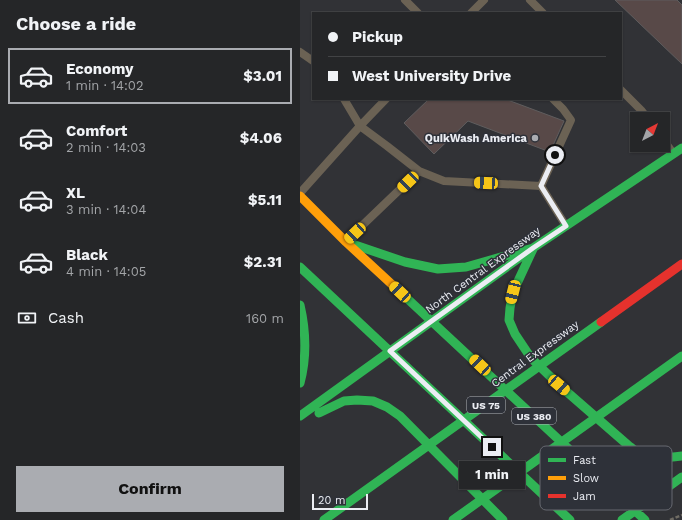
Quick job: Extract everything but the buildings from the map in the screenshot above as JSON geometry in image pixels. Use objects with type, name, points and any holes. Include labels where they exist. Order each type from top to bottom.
[{"type":"main road","name":"North Central Expressway","points":[[300,416],[533,248],[682,148]]},
{"type":"main road","name":"US 380","points":[[300,195],[346,242],[566,446]]},
{"type":"main road","points":[[346,242],[405,262],[438,268],[466,267],[533,248]]},
{"type":"main road","points":[[533,248],[513,292],[509,320],[515,334],[531,358],[559,385],[629,446]]},
{"type":"main road","name":"Central Expressway","points":[[324,520],[682,264]]},
{"type":"main road","points":[[300,267],[540,492]]},
{"type":"main road","points":[[300,305],[303,316],[305,346],[304,371],[300,383]]},
{"type":"main road","points":[[556,446],[682,356]]},
{"type":"main road","points":[[300,421],[344,401],[373,401],[386,407],[400,416],[503,520]]},
{"type":"main road","points":[[672,457],[682,456]]},
{"type":"main road","points":[[453,520],[540,458]]},
{"type":"main road","points":[[672,484],[682,477]]},
{"type":"main road","points":[[559,510],[570,520]]},
{"type":"main road","name":"US 380","points":[[635,511],[645,520]]},
{"type":"main road","points":[[622,520],[635,511]]},
{"type":"lane","points":[[405,0],[417,12]]},
{"type":"lane","points":[[472,12],[484,0]]},
{"type":"lane","points":[[530,0],[542,12]]},
{"type":"lane","points":[[300,52],[312,60]]},
{"type":"lane","points":[[622,91],[643,112]]},
{"type":"lane","points":[[345,100],[360,126],[388,146],[419,172],[444,181],[541,186]]},
{"type":"lane","points":[[300,195],[360,126],[385,100]]},
{"type":"lane","points":[[541,186],[571,120],[554,100]]},
{"type":"lane","points":[[670,149],[673,153]]},
{"type":"lane","points":[[346,242],[419,172]]},
{"type":"lane","points":[[541,186],[566,226]]},
{"type":"path","points":[[670,520],[682,515]]},
{"type":"traffic: fast","points":[[300,416],[533,248],[682,148]]},
{"type":"traffic: fast","points":[[355,245],[405,262],[438,269],[466,267],[533,248]]},
{"type":"traffic: fast","points":[[533,249],[513,292],[509,320],[515,334],[531,358],[559,385],[629,446]]},
{"type":"traffic: fast","points":[[300,267],[540,492]]},
{"type":"traffic: fast","points":[[398,290],[566,446]]},
{"type":"traffic: fast","points":[[300,305],[304,324],[305,344],[304,364],[300,383]]},
{"type":"traffic: fast","points":[[324,520],[601,322]]},
{"type":"traffic: fast","points":[[556,446],[682,356]]},
{"type":"traffic: fast","points":[[319,413],[344,401],[373,401],[387,407],[400,416],[503,520]]},
{"type":"traffic: fast","points":[[672,457],[682,456]]},
{"type":"traffic: fast","points":[[453,520],[540,458]]},
{"type":"traffic: fast","points":[[672,484],[682,477]]},
{"type":"traffic: fast","points":[[559,510],[570,520]]},
{"type":"traffic: fast","points":[[634,510],[645,520]]},
{"type":"traffic: fast","points":[[622,520],[636,510]]},
{"type":"traffic: slow","points":[[300,196],[346,242],[398,290]]},
{"type":"traffic: jam","points":[[601,322],[682,264]]},
{"type":"place","name":"QuikWash America","points":[[535,138]]},
{"type":"route","points":[[492,447],[390,351],[566,226],[541,186],[555,155]]}]
